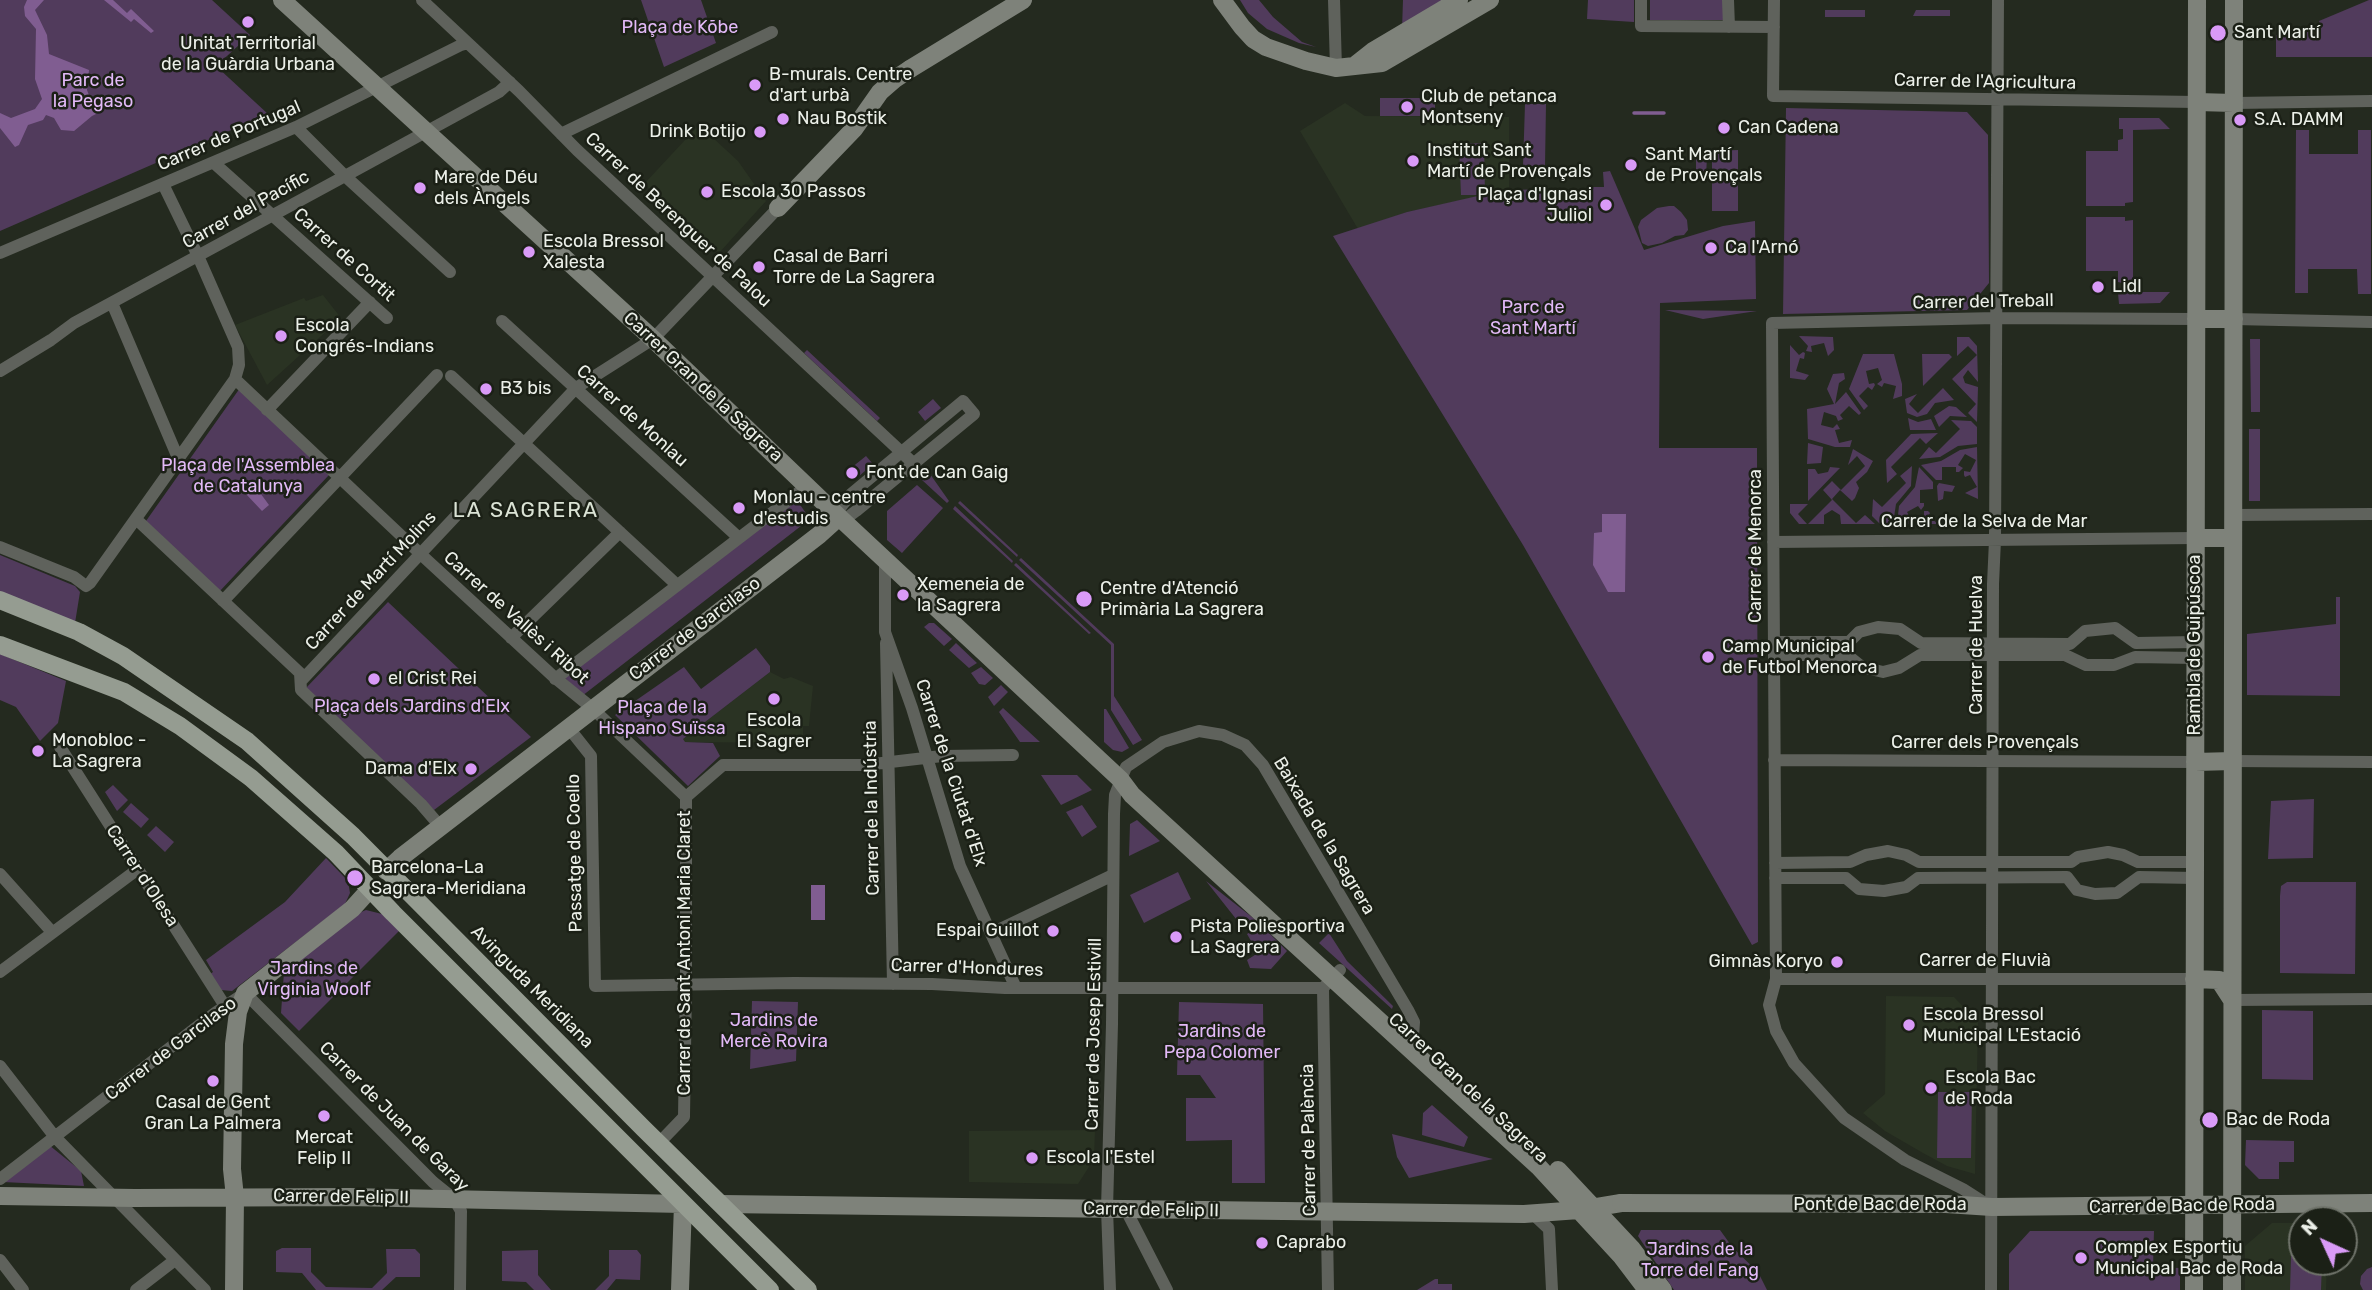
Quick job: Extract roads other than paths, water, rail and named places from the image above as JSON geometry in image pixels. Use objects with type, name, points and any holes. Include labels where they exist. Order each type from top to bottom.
[{"type":"main road","name":"Avinguda Meridiana","points":[[0,600],[79,632],[123,656],[247,741],[314,799],[808,1290]]},
{"type":"main road","points":[[0,645],[124,692],[224,756],[267,791],[336,853],[770,1290]]},
{"type":"main road","points":[[371,888],[386,871]]},
{"type":"main road","points":[[683,1203],[722,1204]]},
{"type":"street","name":"Carrer Gran de la Sagrera","points":[[282,0],[653,339],[1120,779],[1132,795],[1553,1182],[1586,1208]]},
{"type":"street","name":"Carrer de Berenguer de Palou","points":[[422,0],[913,463]]},
{"type":"street","points":[[778,208],[854,129],[888,84],[1023,0]]},
{"type":"street","points":[[1222,0],[1253,39],[1266,47],[1336,68],[1382,62],[1490,0]]},
{"type":"street","points":[[1334,0],[1336,68]]},
{"type":"street","points":[[1354,66],[1373,51],[1459,0]]},
{"type":"street","points":[[1642,0],[1642,26],[1729,27],[1773,27],[1774,0]]},
{"type":"street","points":[[1728,0],[1729,27]]},
{"type":"street","name":"Carrer de Huelva","points":[[1992,1290],[1993,584],[1998,0]]},
{"type":"street","name":"Rambla de Guipúscoa","points":[[2194,1290],[2197,0]]},
{"type":"street","points":[[2232,1290],[2234,0]]},
{"type":"street","name":"Carrer de l'Agricultura","points":[[1773,27],[1773,96],[2197,102]]},
{"type":"street","points":[[562,134],[772,32]]},
{"type":"street","name":"Carrer de Portugal","points":[[0,253],[296,127],[461,44],[468,43]]},
{"type":"street","name":"Carrer del Pacífic","points":[[0,371],[74,323],[499,92],[510,82]]},
{"type":"street","points":[[2197,102],[2372,101]]},
{"type":"street","points":[[296,127],[345,177],[450,272]]},
{"type":"street","name":"Carrer de Cortit","points":[[214,163],[387,318]]},
{"type":"street","points":[[0,547],[74,577],[86,586],[96,577],[234,379],[239,365],[238,347],[163,184]]},
{"type":"street","name":"Carrer de Martí Molins","points":[[301,681],[576,388],[653,339],[778,208]]},
{"type":"street","points":[[267,410],[370,302]]},
{"type":"street","points":[[112,303],[178,458]]},
{"type":"street","name":"Carrer del Treball","points":[[1772,323],[1996,318],[2196,319]]},
{"type":"street","points":[[2196,319],[2372,321]]},
{"type":"street","name":"Carrer de Monlau","points":[[502,321],[739,538]]},
{"type":"street","name":"Carrer de Menorca","points":[[1772,323],[1776,979],[1769,1005],[1776,1031],[1794,1063],[1844,1118],[1905,1160],[1992,1207]]},
{"type":"street","points":[[223,601],[437,375]]},
{"type":"street","points":[[451,376],[677,585]]},
{"type":"street","name":"Carrer de Vallès i Ribot","points":[[234,379],[555,679],[592,708]]},
{"type":"street","name":"Carrer de Garcilaso","points":[[386,871],[592,708],[819,535],[839,517],[840,508],[846,499],[963,401],[974,414],[856,511],[848,517],[839,517]]},
{"type":"street","points":[[555,679],[807,486]]},
{"type":"street","points":[[2233,515],[2372,514]]},
{"type":"street","points":[[136,519],[300,673],[301,691],[421,804],[440,826]]},
{"type":"street","points":[[511,638],[620,532]]},
{"type":"street","points":[[2196,538],[2233,538]]},
{"type":"street","name":"Carrer de la Selva de Mar","points":[[1773,542],[2196,538]]},
{"type":"street","name":"Carrer de la Ciutat d'Elx","points":[[885,560],[886,632],[960,866],[1016,988]]},
{"type":"street","points":[[1774,642],[1849,642],[1859,632],[1878,627],[1900,629],[1921,643],[2065,655],[2086,665],[2114,665],[2135,657],[2195,650]]},
{"type":"street","points":[[1774,655],[1847,655],[1862,667],[1883,672],[1899,668],[1920,655],[2070,643],[2085,631],[2115,628],[2136,643],[2195,650]]},
{"type":"street","name":"Carrer de la Indústria","points":[[886,632],[893,984]]},
{"type":"street","name":"Carrer de Sant Antoni Maria Claret","points":[[592,708],[686,797],[684,1118],[659,1143]]},
{"type":"street","name":"Passatge de Coello","points":[[568,727],[591,756],[595,985]]},
{"type":"street","name":"Baixada de la Sagrera","points":[[1120,779],[1126,766],[1163,742],[1199,731],[1223,734],[1245,745],[1263,765],[1408,1010],[1414,1022],[1413,1037]]},
{"type":"street","name":"Carrer d'Olesa","points":[[60,747],[225,1006]]},
{"type":"street","points":[[686,797],[723,765],[864,765],[926,757],[1013,755]]},
{"type":"street","name":"Carrer dels Provençals","points":[[1774,760],[2195,762]]},
{"type":"street","points":[[2195,762],[2372,762]]},
{"type":"street","name":"Carrer de Josep Estivill","points":[[1110,1290],[1107,1209],[1113,875],[1115,795],[1120,779]]},
{"type":"street","points":[[1775,863],[1850,862],[1866,855],[1888,851],[1906,855],[1919,862],[2071,862],[2078,857],[2108,852],[2138,862],[2195,870]]},
{"type":"street","points":[[0,972],[138,869]]},
{"type":"street","points":[[1775,878],[1846,878],[1859,889],[1884,891],[1906,887],[1918,878],[2067,877],[2077,890],[2095,894],[2117,893],[2139,877],[2195,870]]},
{"type":"street","points":[[0,874],[52,932]]},
{"type":"street","points":[[992,933],[1113,875]]},
{"type":"street","name":"Carrer de Garcilaso","points":[[0,1178],[245,993],[352,909],[371,888]]},
{"type":"street","name":"Carrer Gran de la Sagrera","points":[[1332,979],[1413,1037],[1586,1208]]},
{"type":"street","name":"Carrer d'Hondures","points":[[595,985],[738,983],[1112,988],[1332,979]]},
{"type":"street","name":"Carrer de Palència","points":[[1328,1290],[1332,979]]},
{"type":"street","name":"Carrer de Fluvià","points":[[1776,979],[2194,979]]},
{"type":"street","points":[[2194,979],[2219,981],[2232,1000]]},
{"type":"street","points":[[234,1290],[234,1044],[237,1013],[245,993]]},
{"type":"street","name":"Carrer de Juan de Garay","points":[[245,993],[433,1182],[454,1199],[461,1211],[460,1290]]},
{"type":"street","points":[[2232,1000],[2372,999]]},
{"type":"street","points":[[0,1066],[55,1137],[205,1290]]},
{"type":"street","points":[[1552,1290],[1549,1229],[1533,1214],[1551,1199],[1553,1182]]},
{"type":"street","name":"Carrer de Felip II","points":[[0,1196],[683,1203]]},
{"type":"street","points":[[680,1290],[683,1203]]},
{"type":"street","name":"Carrer de Bac de Roda","points":[[1992,1207],[2372,1203]]},
{"type":"street","name":"Carrer de Felip II","points":[[722,1204],[1533,1214],[1586,1208]]},
{"type":"street","name":"Pont de Bac de Roda","points":[[1602,1226],[1626,1207]]},
{"type":"street","name":"Pont de Bac de Roda","points":[[1586,1208],[1992,1207]]},
{"type":"street","points":[[1586,1208],[1647,1290]]},
{"type":"street","points":[[1126,1210],[1167,1290]]},
{"type":"street","points":[[1602,1226],[1632,1249],[1663,1290]]},
{"type":"street","points":[[0,1260],[23,1290]]},
{"type":"street","points":[[136,1290],[175,1260]]},
{"type":"waterway","points":[[1634,113],[1664,113]]},
{"type":"place","name":"Unitat Territorial de la Guàrdia Urbana","points":[[248,22]]},
{"type":"place","name":"Sant Martí","points":[[2218,33]]},
{"type":"place","name":"B-murals. Centre d'art urbà","points":[[755,85]]},
{"type":"place","name":"Club de petanca Montseny","points":[[1407,107]]},
{"type":"place","name":"Nau Bostik","points":[[783,119]]},
{"type":"place","name":"S.A. DAMM","points":[[2240,120]]},
{"type":"place","name":"Can Cadena","points":[[1724,128]]},
{"type":"place","name":"Drink Botijo","points":[[760,132]]},
{"type":"place","name":"Institut Sant Martí de Provençals","points":[[1413,161]]},
{"type":"place","name":"Sant Martí de Provençals","points":[[1631,165]]},
{"type":"place","name":"Mare de Déu dels Àngels","points":[[420,188]]},
{"type":"place","name":"Escola 30 Passos","points":[[707,192]]},
{"type":"place","name":"Plaça d'Ignasi Juliol","points":[[1606,205]]},
{"type":"place","name":"Ca l'Arnó","points":[[1711,248]]},
{"type":"place","name":"Escola Bressol Xalesta","points":[[529,252]]},
{"type":"place","name":"Casal de Barri Torre de La Sagrera","points":[[759,267]]},
{"type":"place","name":"Lidl","points":[[2098,287]]},
{"type":"place","name":"Escola Congrés-Indians","points":[[281,336]]},
{"type":"place","name":"B3 bis","points":[[486,389]]},
{"type":"place","name":"Font de Can Gaig","points":[[852,473]]},
{"type":"place","name":"Monlau - centre d'estudis","points":[[739,508]]},
{"type":"place","name":"Xemeneia de la Sagrera","points":[[903,595]]},
{"type":"place","name":"Centre d'Atenció Primària La Sagrera","points":[[1084,599]]},
{"type":"place","name":"Camp Municipal de Futbol Menorca","points":[[1708,657]]},
{"type":"place","name":"el Crist Rei","points":[[374,679]]},
{"type":"place","name":"Escola El Sagrer","points":[[774,699]]},
{"type":"place","name":"Monobloc - La Sagrera","points":[[38,751]]},
{"type":"place","name":"Dama d'Elx","points":[[471,769]]},
{"type":"place","name":"Barcelona-La Sagrera-Meridiana","points":[[355,878]]},
{"type":"place","name":"Espai Guillot","points":[[1053,931]]},
{"type":"place","name":"Pista Poliesportiva La Sagrera","points":[[1176,937]]},
{"type":"place","name":"Gimnàs Koryo","points":[[1837,962]]},
{"type":"place","name":"Escola Bressol Municipal L'Estació","points":[[1909,1025]]},
{"type":"place","name":"Casal de Gent Gran La Palmera","points":[[213,1081]]},
{"type":"place","name":"Escola Bac de Roda","points":[[1931,1088]]},
{"type":"place","name":"Mercat Felip II","points":[[324,1116]]},
{"type":"place","name":"Bac de Roda","points":[[2210,1120]]},
{"type":"place","name":"Escola l'Estel","points":[[1032,1158]]},
{"type":"place","name":"Caprabo","points":[[1262,1243]]},
{"type":"place","name":"Complex Esportiu Municipal Bac de Roda","points":[[2081,1258]]},
{"type":"district","name":"LA SAGRERA","points":[[526,511]]},
{"type":"park label","name":"Plaça de Kõbe","points":[[680,28]]},
{"type":"park label","name":"Parc de la Pegaso","points":[[93,91]]},
{"type":"park label","name":"Parc de Sant Martí","points":[[1533,318]]},
{"type":"park label","name":"Plaça de l'Assemblea de Catalunya","points":[[248,476]]},
{"type":"park label","name":"Plaça dels Jardins d'Elx","points":[[412,707]]},
{"type":"park label","name":"Plaça de la Hispano Suïssa","points":[[662,718]]},
{"type":"park label","name":"Jardins de Virginia Woolf","points":[[314,979]]},
{"type":"park label","name":"Jardins de Mercè Rovira","points":[[774,1031]]},
{"type":"park label","name":"Jardins de Pepa Colomer","points":[[1222,1042]]},
{"type":"park label","name":"Jardins de la Torre del Fang","points":[[1700,1260]]}]
